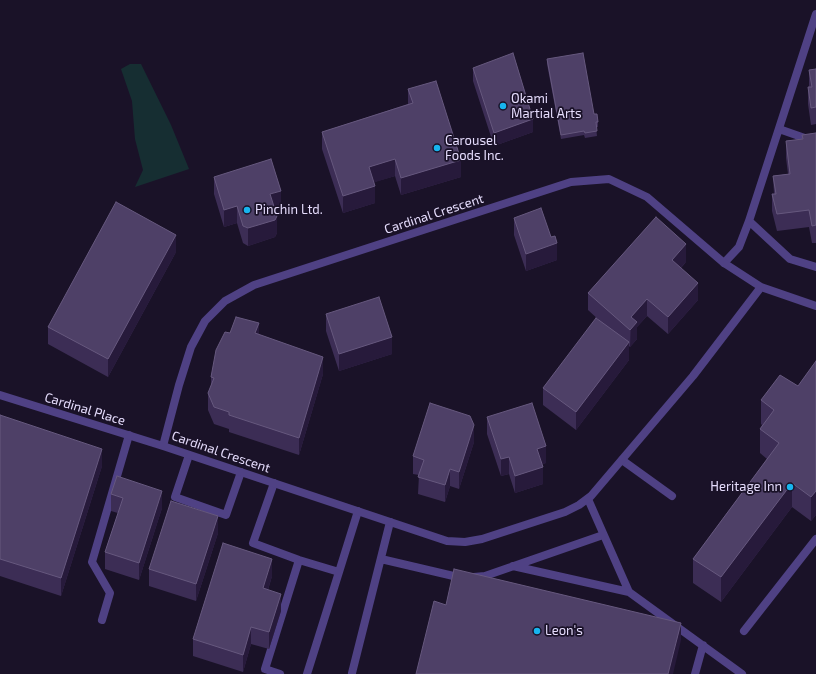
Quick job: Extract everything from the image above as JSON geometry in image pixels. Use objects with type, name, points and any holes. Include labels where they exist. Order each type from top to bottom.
[{"type":"street","points":[[724,263],[739,247],[749,221],[816,14]]},
{"type":"street","points":[[779,129],[816,142]]},
{"type":"street","name":"Cardinal Crescent","points":[[761,287],[694,376],[588,499],[565,512],[482,539],[465,542],[447,541],[162,446],[189,354],[205,321],[225,301],[261,282],[570,182],[609,179],[647,197],[724,263],[761,287],[816,306]]},
{"type":"street","points":[[749,221],[790,259],[816,267]]},
{"type":"street","name":"Cardinal Place","points":[[0,395],[162,446]]},
{"type":"street","points":[[102,620],[110,594],[92,562],[128,435]]},
{"type":"street","points":[[188,455],[175,497],[226,515],[241,472]]},
{"type":"street","points":[[622,460],[672,496]]},
{"type":"street","points":[[274,483],[253,543],[299,560],[339,572]]},
{"type":"street","points":[[588,499],[630,592]]},
{"type":"street","points":[[307,674],[358,511]]},
{"type":"street","points":[[352,673],[390,522]]},
{"type":"street","points":[[381,559],[461,578],[485,576],[603,535]]},
{"type":"street","points":[[744,631],[816,539]]},
{"type":"street","points":[[280,674],[265,669],[299,560]]},
{"type":"street","points":[[513,566],[630,592],[742,674]]},
{"type":"street","points":[[695,674],[703,645]]},
{"type":"green space","points":[[130,64],[141,64],[171,125],[189,169],[135,187],[143,170],[135,139],[132,101],[121,69]]},
{"type":"building","name":"Okami Martial Arts","points":[[513,53],[533,119],[494,133],[473,68]]},
{"type":"building","points":[[583,53],[594,114],[597,114],[597,131],[585,133],[584,131],[561,135],[547,59]]},
{"type":"building","points":[[816,69],[816,107],[811,108],[808,87],[812,87],[809,70]]},
{"type":"building","points":[[436,81],[461,160],[401,178],[395,159],[369,167],[375,186],[343,196],[322,132],[413,103],[408,89]]},
{"type":"building","points":[[816,133],[816,225],[812,226],[809,210],[777,214],[772,194],[776,194],[773,176],[790,174],[786,141],[803,139],[802,135]]},
{"type":"building","name":"Pinchin Ltd.","points":[[271,159],[281,191],[270,194],[277,216],[275,220],[248,228],[243,226],[237,206],[224,210],[214,177]]},
{"type":"building","points":[[116,202],[176,235],[108,359],[48,327]]},
{"type":"building","points":[[541,208],[551,237],[555,236],[557,243],[526,254],[514,218]]},
{"type":"building","points":[[656,217],[686,244],[672,260],[698,283],[668,317],[647,299],[631,317],[637,322],[630,330],[588,293]]},
{"type":"building","points":[[379,297],[392,337],[339,354],[326,314]]},
{"type":"building","points":[[236,317],[259,323],[255,333],[323,357],[299,438],[229,415],[229,412],[214,407],[208,393],[214,378],[211,377],[216,350],[225,332],[230,333]]},
{"type":"building","points":[[596,318],[629,342],[576,412],[543,388]]},
{"type":"building","name":"Heritage Inn","points":[[816,361],[816,491],[811,497],[792,483],[721,577],[693,559],[779,443],[760,429],[774,410],[761,400],[780,375],[798,386]]},
{"type":"building","points":[[430,403],[470,416],[474,425],[459,472],[450,469],[445,485],[418,477],[424,460],[413,456]]},
{"type":"building","points":[[532,403],[546,446],[537,449],[543,467],[515,476],[509,457],[501,459],[487,417]]},
{"type":"building","points":[[0,415],[102,449],[61,578],[0,559]]},
{"type":"building","points":[[117,476],[162,491],[139,563],[105,552],[123,498],[111,494]]},
{"type":"building","points":[[171,501],[218,516],[196,584],[149,569]]},
{"type":"building","points":[[223,543],[272,559],[263,588],[281,594],[269,632],[251,627],[243,655],[193,639]]},
{"type":"building","name":"Leon's","points":[[454,569],[681,623],[668,674],[416,674],[434,601],[446,605]]},
{"type":"place","name":"Okami Martial Arts","points":[[503,106]]},
{"type":"place","name":"Carousel Foods Inc.","points":[[437,148]]},
{"type":"place","name":"Pinchin Ltd.","points":[[247,210]]},
{"type":"place","name":"Heritage Inn","points":[[790,487]]},
{"type":"place","name":"Leon's","points":[[537,631]]}]
